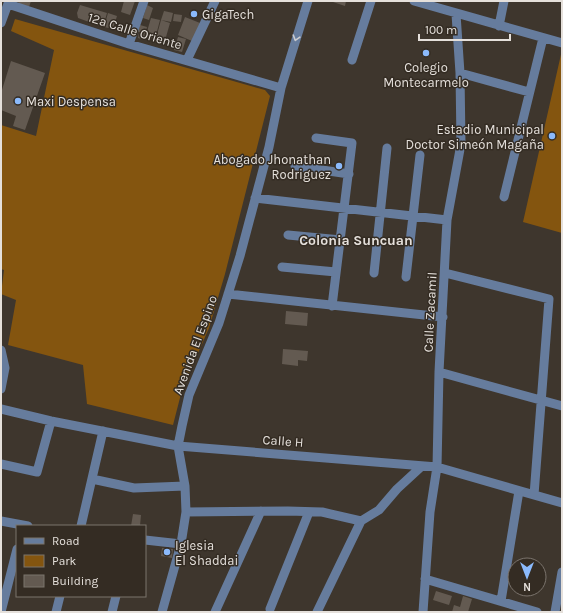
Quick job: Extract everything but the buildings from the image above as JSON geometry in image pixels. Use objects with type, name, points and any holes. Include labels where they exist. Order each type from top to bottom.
[{"type":"street","points":[[129,44],[144,1]]},
{"type":"street","points":[[187,60],[215,1]]},
{"type":"street","name":"Avenida El Espino","points":[[162,612],[181,544],[186,512],[185,486],[178,446],[189,395],[219,323],[228,294],[269,147],[281,88],[308,1]]},
{"type":"street","points":[[352,60],[371,1]]},
{"type":"street","points":[[414,1],[562,43]]},
{"type":"street","points":[[499,26],[504,1]]},
{"type":"street","points":[[1,23],[8,3]]},
{"type":"street","name":"12a Calle Oriente","points":[[8,3],[129,44],[281,88]]},
{"type":"street","name":"Calle Zacamil","points":[[423,612],[424,579],[430,512],[437,467],[439,372],[447,220],[461,144],[460,73],[456,14]]},
{"type":"street","points":[[504,197],[543,38]]},
{"type":"street","points":[[460,73],[529,92]]},
{"type":"street","points":[[316,138],[352,143],[332,306]]},
{"type":"street","points":[[374,274],[387,148]]},
{"type":"street","points":[[406,277],[420,155]]},
{"type":"street","points":[[295,166],[349,174]]},
{"type":"street","points":[[255,198],[447,220]]},
{"type":"street","points":[[288,235],[341,240]]},
{"type":"street","points":[[282,267],[336,272]]},
{"type":"street","points":[[445,274],[549,299],[534,495]]},
{"type":"street","points":[[228,294],[443,317]]},
{"type":"street","points":[[1,350],[5,368],[1,389]]},
{"type":"street","points":[[439,372],[562,406]]},
{"type":"street","name":"Calle H","points":[[1,409],[51,421],[178,446],[437,467],[562,503]]},
{"type":"street","points":[[1,464],[37,472],[51,421]]},
{"type":"street","points":[[81,525],[103,431]]},
{"type":"street","points":[[317,612],[361,522],[379,510],[397,488],[422,466]]},
{"type":"street","points":[[92,478],[134,488],[185,486]]},
{"type":"street","points":[[501,601],[519,491]]},
{"type":"street","points":[[215,612],[261,511]]},
{"type":"street","points":[[186,512],[322,512],[361,522]]},
{"type":"street","points":[[270,609],[309,512]]},
{"type":"street","points":[[1,521],[20,525]]},
{"type":"street","points":[[146,540],[181,544]]},
{"type":"street","points":[[1,612],[16,553]]},
{"type":"street","points":[[555,612],[562,572]]},
{"type":"street","points":[[424,579],[537,612]]},
{"type":"street","points":[[56,612],[60,597]]},
{"type":"street","points":[[112,612],[116,597]]},
{"type":"green space","points":[[15,19],[265,90],[270,96],[225,274],[209,328],[182,390],[173,425],[87,404],[83,365],[8,345],[16,300],[1,294],[4,270],[1,269],[1,125],[36,136],[54,50],[11,31]]},
{"type":"green space","name":"Estadio Municipal Doctor Simeón Magaña","points":[[562,50],[562,233],[523,222]]},
{"type":"place","name":"GigaTech","points":[[194,14]]},
{"type":"place","name":"Colegio Montecarmelo","points":[[426,53]]},
{"type":"place","name":"Maxi Despensa","points":[[18,101]]},
{"type":"place","name":"Estadio Municipal Doctor Simeón Magaña","points":[[552,136]]},
{"type":"place","name":"Abogado Jhonathan Rodriguez","points":[[339,166]]},
{"type":"place","name":"Iglesia El Shaddai","points":[[167,552]]},
{"type":"district","name":"Colonia Suncuan","points":[[356,240]]}]
